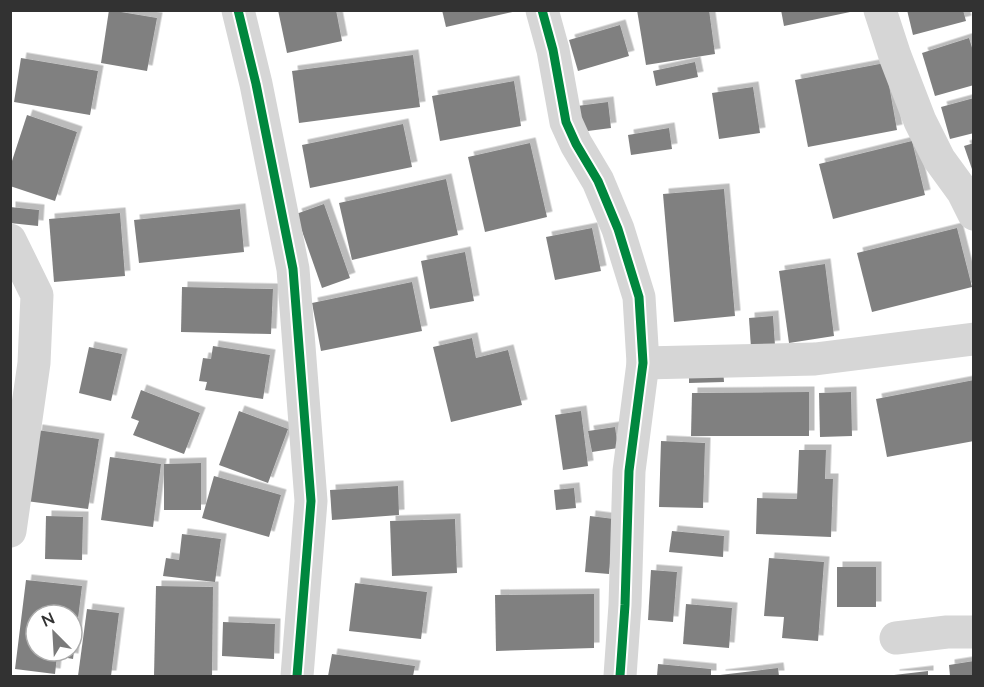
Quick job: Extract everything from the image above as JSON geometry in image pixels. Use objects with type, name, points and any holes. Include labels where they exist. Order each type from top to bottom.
[{"type":"street","points":[[238,10],[256,84],[293,269],[311,501],[297,676]]},
{"type":"street","points":[[542,10],[553,50],[566,122],[598,181],[618,229],[639,297],[643,363],[629,471],[625,605],[620,676]]},
{"type":"street","points":[[880,10],[920,121],[939,159],[963,192],[974,214]]},
{"type":"street","points":[[10,240],[37,295],[34,363],[10,531]]},
{"type":"street","points":[[643,363],[815,359],[974,339]]},
{"type":"street","points":[[896,638],[947,632],[974,632]]},
{"type":"building","points":[[109,10],[157,18],[147,71],[101,63]]},
{"type":"building","points":[[278,10],[336,10],[342,41],[287,53]]},
{"type":"building","points":[[442,10],[517,10],[517,11],[446,27]]},
{"type":"building","points":[[637,10],[709,10],[715,54],[646,65]]},
{"type":"building","points":[[781,10],[850,10],[850,12],[784,26]]},
{"type":"building","points":[[907,10],[963,10],[966,21],[913,35]]},
{"type":"building","points":[[620,25],[629,56],[578,71],[569,40]]},
{"type":"building","points":[[969,38],[974,54],[974,85],[935,96],[922,53]]},
{"type":"building","points":[[413,55],[420,107],[299,123],[292,71]]},
{"type":"building","points":[[21,58],[98,71],[90,115],[14,102]]},
{"type":"building","points":[[695,62],[698,77],[656,86],[653,71]]},
{"type":"building","points":[[885,63],[897,130],[808,147],[795,80]]},
{"type":"building","points":[[514,81],[521,126],[440,141],[432,96]]},
{"type":"building","points":[[753,87],[760,133],[719,139],[712,93]]},
{"type":"building","points":[[974,98],[974,133],[950,139],[941,107]]},
{"type":"building","points":[[608,102],[611,128],[580,132],[577,106]]},
{"type":"building","points":[[27,115],[77,132],[55,201],[10,186],[10,167]]},
{"type":"building","points":[[403,124],[412,167],[310,188],[302,145]]},
{"type":"building","points":[[669,128],[672,149],[631,155],[628,135]]},
{"type":"building","points":[[912,141],[925,195],[833,219],[819,164]]},
{"type":"building","points":[[530,143],[547,217],[485,232],[468,157]]},
{"type":"building","points":[[974,143],[974,172],[973,172],[964,146]]},
{"type":"building","points":[[446,179],[458,235],[352,260],[339,203]]},
{"type":"building","points":[[724,189],[735,316],[674,322],[663,194]]},
{"type":"building","points":[[324,204],[350,278],[322,288],[296,214]]},
{"type":"building","points":[[10,207],[39,210],[38,226],[10,223]]},
{"type":"building","points":[[240,209],[244,252],[139,263],[134,220]]},
{"type":"building","points":[[120,213],[125,276],[54,282],[49,219]]},
{"type":"building","points":[[592,228],[601,271],[555,280],[546,237]]},
{"type":"building","points":[[957,228],[972,287],[872,312],[857,253]]},
{"type":"building","points":[[465,252],[474,301],[430,309],[421,261]]},
{"type":"building","points":[[825,264],[834,336],[789,343],[779,271]]},
{"type":"building","points":[[412,282],[422,331],[321,351],[312,303]]},
{"type":"building","points":[[182,287],[273,289],[271,334],[181,332]]},
{"type":"building","points":[[773,316],[775,346],[751,348],[749,318]]},
{"type":"building","points":[[472,338],[476,358],[508,350],[522,405],[451,422],[433,347]]},
{"type":"building","points":[[213,346],[270,355],[263,399],[205,390],[207,382],[199,381],[203,358],[211,359]]},
{"type":"building","points":[[89,347],[122,354],[111,401],[79,393]]},
{"type":"building","points":[[723,368],[724,382],[689,383],[689,369]]},
{"type":"building","points":[[974,380],[974,441],[887,457],[876,399]]},
{"type":"building","points":[[141,390],[200,413],[184,454],[133,435],[139,421],[131,418]]},
{"type":"building","points":[[809,392],[809,436],[691,436],[692,393]]},
{"type":"building","points":[[851,392],[852,436],[820,437],[819,393]]},
{"type":"building","points":[[239,411],[288,429],[268,483],[219,465]]},
{"type":"building","points":[[581,411],[588,466],[563,470],[555,415]]},
{"type":"building","points":[[615,427],[618,448],[592,452],[588,431]]},
{"type":"building","points":[[37,430],[99,439],[88,509],[26,501]]},
{"type":"building","points":[[661,441],[705,443],[703,508],[659,507]]},
{"type":"building","points":[[799,450],[826,450],[825,479],[833,479],[831,537],[756,534],[757,498],[797,499]]},
{"type":"building","points":[[110,457],[161,464],[153,527],[101,520]]},
{"type":"building","points":[[201,463],[201,510],[164,510],[164,464]]},
{"type":"building","points":[[214,476],[281,495],[269,537],[202,518]]},
{"type":"building","points":[[398,486],[399,515],[332,520],[330,490]]},
{"type":"building","points":[[574,488],[576,508],[556,510],[554,490]]},
{"type":"building","points":[[46,516],[83,517],[82,560],[45,559]]},
{"type":"building","points":[[590,516],[614,519],[609,574],[585,572]]},
{"type":"building","points":[[455,519],[457,573],[392,576],[390,521]]},
{"type":"building","points":[[672,531],[724,536],[723,557],[669,552]]},
{"type":"building","points":[[182,534],[221,539],[215,582],[163,576],[166,558],[179,560]]},
{"type":"building","points":[[769,558],[824,562],[818,641],[782,638],[784,617],[764,616]]},
{"type":"building","points":[[837,567],[876,567],[876,607],[837,607]]},
{"type":"building","points":[[651,570],[677,572],[673,622],[648,620]]},
{"type":"building","points":[[26,580],[82,586],[80,603],[24,603],[24,663],[56,663],[55,674],[15,669]]},
{"type":"building","points":[[355,583],[427,592],[421,639],[349,631]]},
{"type":"building","points":[[156,586],[213,587],[212,676],[154,676]]},
{"type":"building","points":[[594,594],[594,648],[496,651],[495,595]]},
{"type":"building","points":[[686,604],[732,608],[729,648],[683,644]]},
{"type":"building","points":[[87,609],[119,613],[111,676],[78,676],[80,663],[84,663]]},
{"type":"building","points":[[223,622],[275,624],[274,659],[222,656]]},
{"type":"building","points":[[332,654],[415,666],[413,676],[328,676]]},
{"type":"building","points":[[974,661],[974,676],[950,676],[949,665]]},
{"type":"building","points":[[658,664],[711,669],[711,676],[657,676]]},
{"type":"building","points":[[778,668],[779,676],[720,676],[720,675]]},
{"type":"building","points":[[928,671],[928,676],[894,676],[894,675]]},
{"type":"cycle path","points":[[238,10],[256,84],[293,269],[311,501],[297,676]]},
{"type":"cycle path","points":[[542,10],[553,50],[566,122],[598,181],[618,229],[639,297],[643,363],[629,471],[625,605],[620,676]]}]
